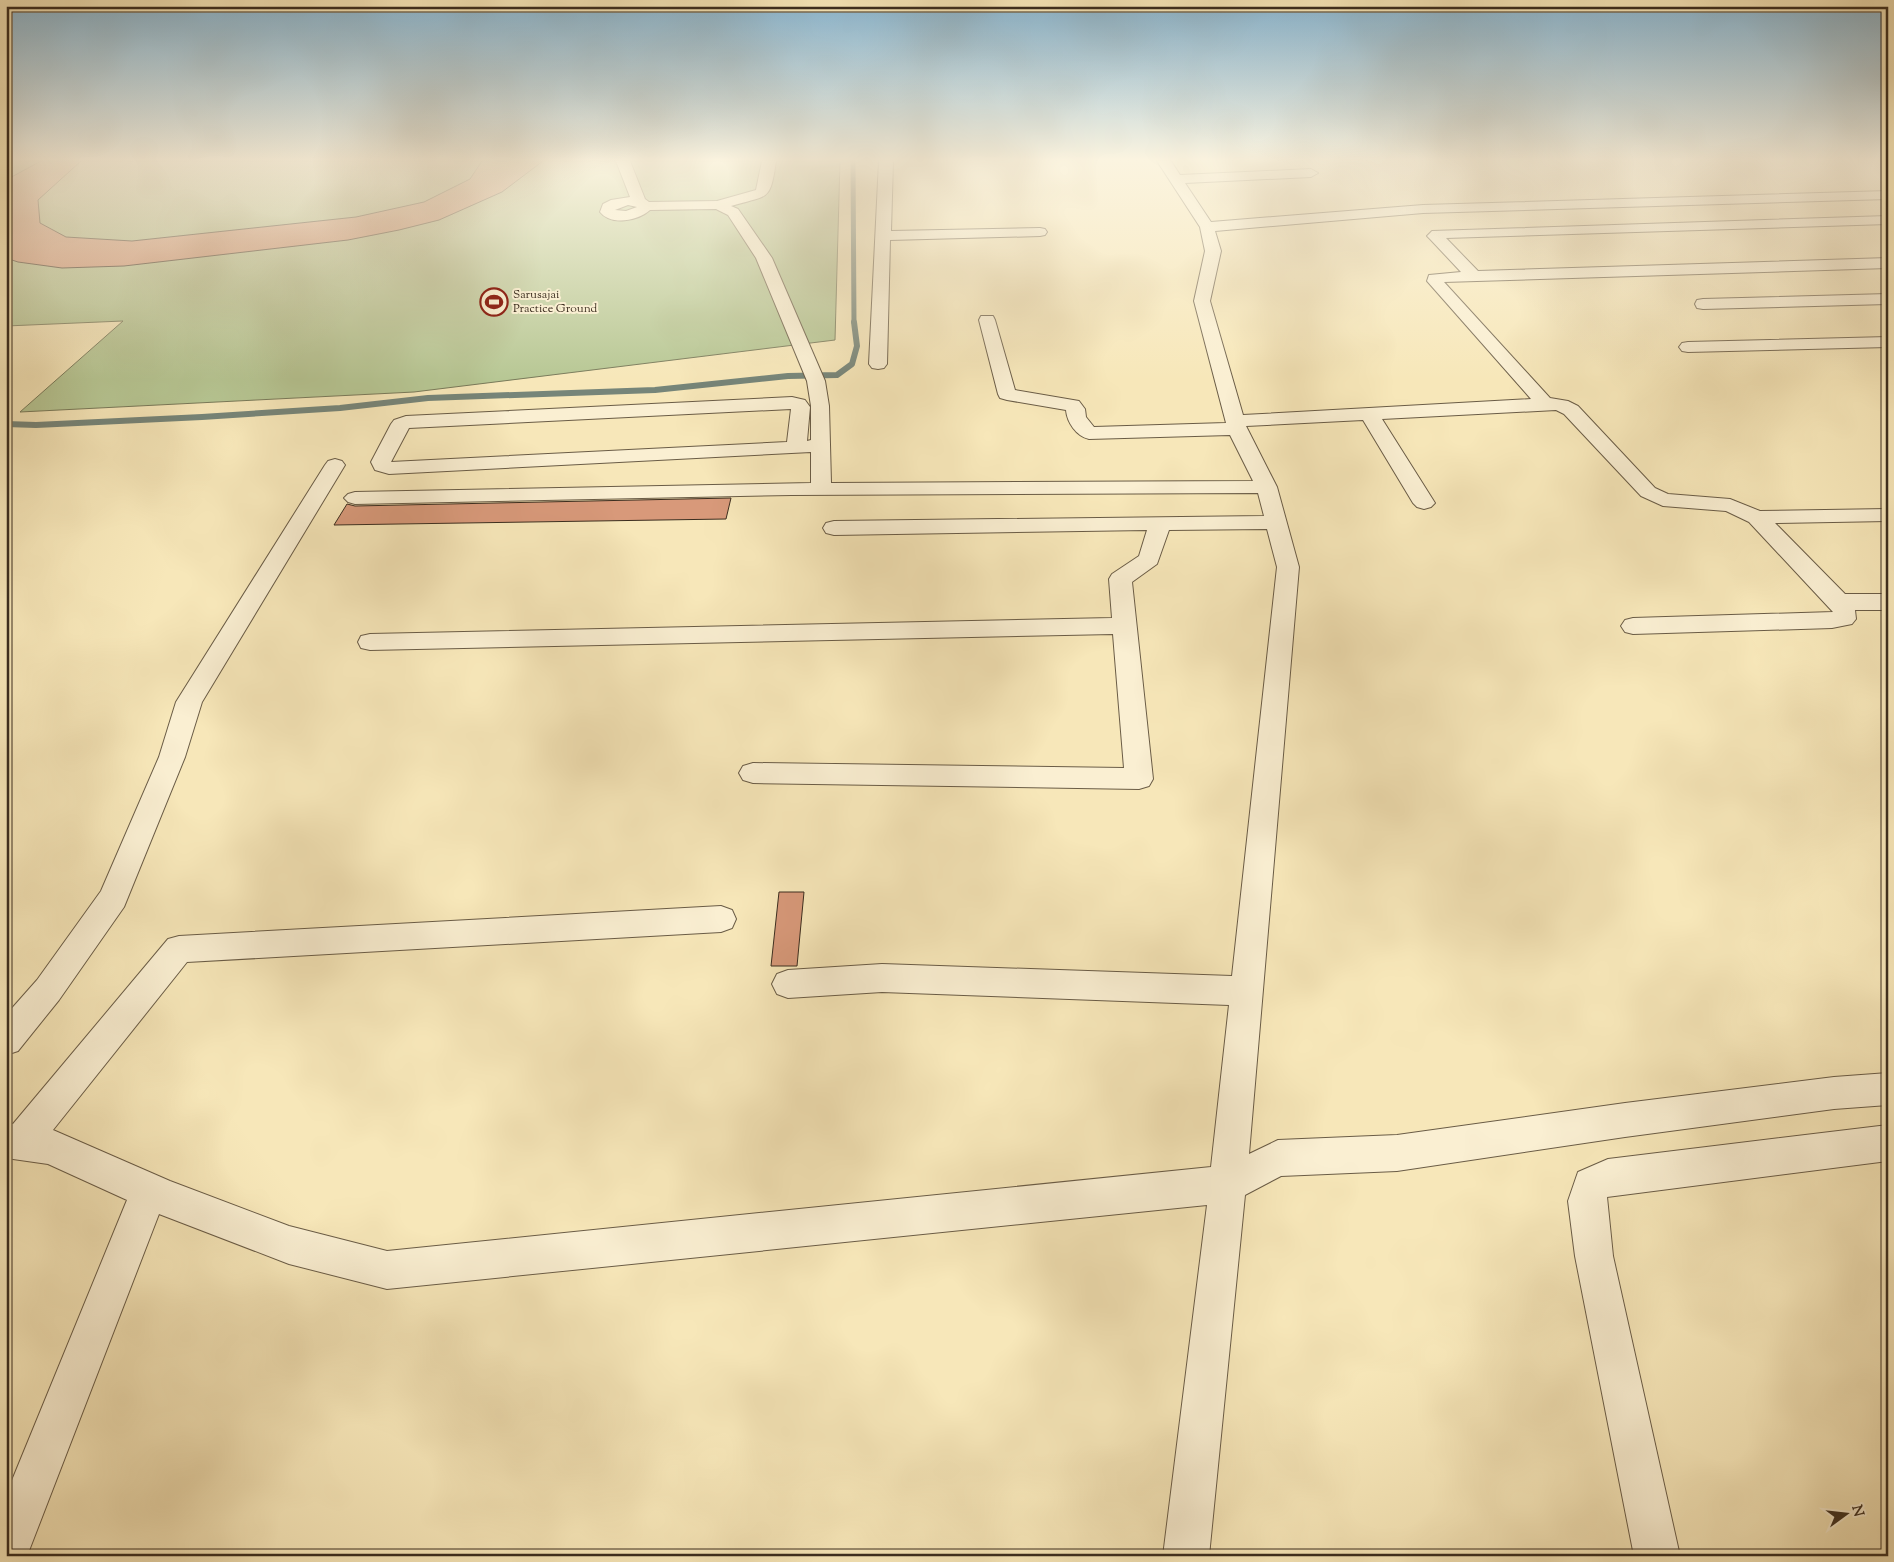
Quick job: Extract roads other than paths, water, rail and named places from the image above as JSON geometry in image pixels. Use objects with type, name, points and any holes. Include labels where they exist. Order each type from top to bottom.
[{"type":"street","points":[[748,234],[764,258],[813,375],[820,406],[821,489]]},
{"type":"street","points":[[878,364],[883,236],[966,234]]},
{"type":"street","points":[[1186,1556],[1228,1184],[1288,567],[1267,487],[1236,425],[1202,300],[1213,252],[1209,234]]},
{"type":"street","points":[[1440,234],[1435,236],[1474,276]]},
{"type":"street","points":[[1544,404],[1435,281],[1435,278],[1888,263]]},
{"type":"street","points":[[1703,304],[1888,299]]},
{"type":"street","points":[[987,320],[1007,394],[1072,405],[1076,409],[1076,418],[1089,433],[1236,425],[1369,413],[1556,403],[1571,410],[1648,492],[1663,500],[1730,505],[1758,517],[1840,602],[1845,612],[1844,619],[1832,620],[1633,626]]},
{"type":"street","points":[[1688,348],[1888,342]]},
{"type":"street","points":[[796,448],[801,407],[798,404],[792,403],[406,422],[401,424],[381,462],[382,466],[389,468],[796,448],[821,446]]},
{"type":"street","points":[[1369,413],[1424,503]]},
{"type":"street","points":[[6,1040],[48,990],[113,898],[172,757],[189,702],[335,465]]},
{"type":"street","points":[[355,498],[821,489],[1267,487]]},
{"type":"street","points":[[1758,517],[1888,515]]},
{"type":"street","points":[[834,528],[1276,522]]},
{"type":"street","points":[[753,773],[1139,779],[1120,579],[1149,559],[1160,524]]},
{"type":"street","points":[[1840,602],[1888,602]]},
{"type":"street","points":[[370,642],[1125,626]]},
{"type":"street","points":[[14,1141],[180,949],[721,919]]},
{"type":"street","points":[[788,984],[882,978],[1247,991]]},
{"type":"street","points":[[14,1141],[50,1147],[149,1191],[289,1245],[387,1270],[1228,1184],[1278,1158],[1397,1153],[1653,1116],[1834,1093],[1888,1089]]},
{"type":"street","points":[[1657,1556],[1594,1256],[1587,1201],[1591,1185],[1608,1177],[1888,1143]]},
{"type":"street","points":[[6,1552],[149,1191]]},
{"type":"waterway","points":[[853,234],[854,323]]},
{"type":"waterway","points":[[6,424],[36,425],[202,417],[340,408],[428,398],[655,390],[788,376],[837,375],[852,364],[857,346],[854,322]]},
{"type":"place","name":"Sarusajai Practice Ground","points":[[494,302]]}]
